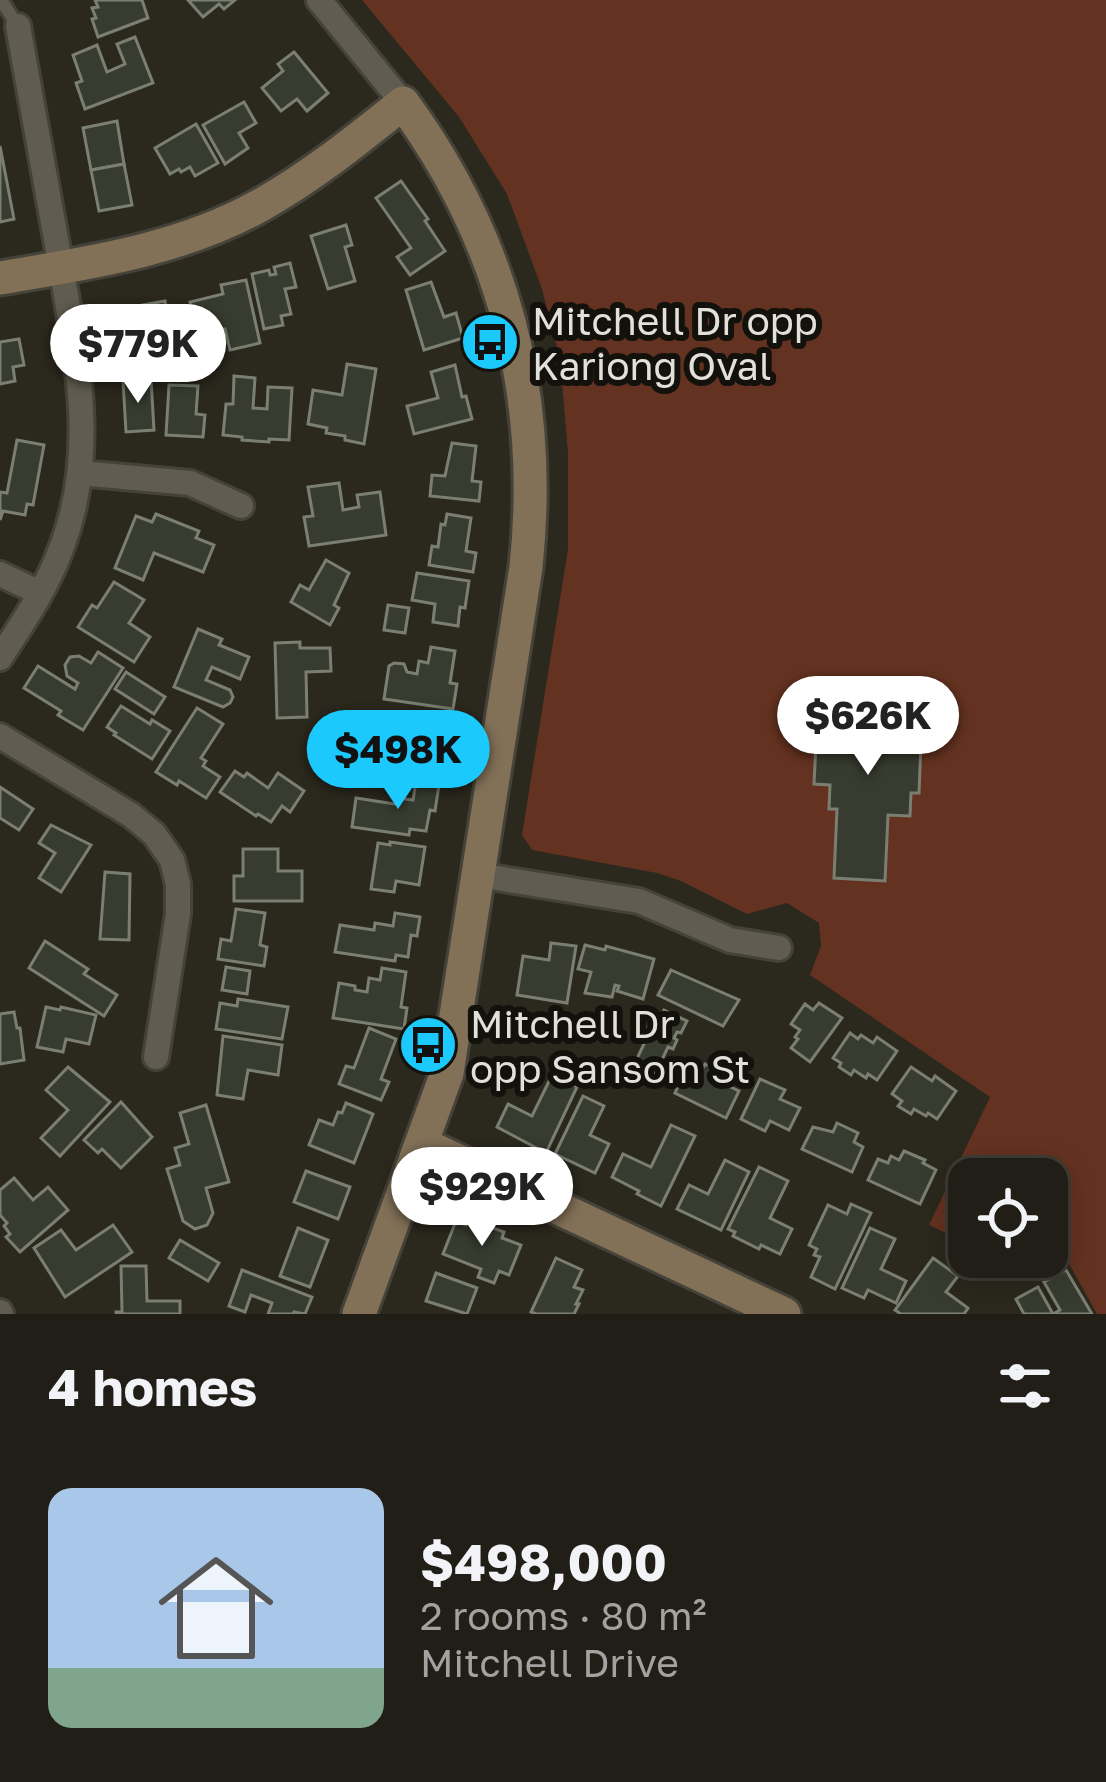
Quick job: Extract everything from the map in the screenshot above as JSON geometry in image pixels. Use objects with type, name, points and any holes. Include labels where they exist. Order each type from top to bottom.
[{"type":"street","points":[[320,0],[403,103],[456,184],[489,256],[512,332],[529,426],[526,567],[451,1056],[359,1314]]},
{"type":"street","points":[[0,658],[60,553],[80,472],[82,384],[18,26]]},
{"type":"street","points":[[0,278],[167,244],[207,231],[311,174],[403,103]]},
{"type":"street","points":[[80,472],[190,483],[242,506]]},
{"type":"street","points":[[0,574],[40,593]]},
{"type":"street","points":[[0,736],[131,815],[154,834],[172,860],[178,914],[156,1057]]},
{"type":"street","points":[[478,875],[639,901],[730,940],[778,948]]},
{"type":"street","points":[[422,1144],[784,1314]]},
{"type":"lane","points":[[1,0],[18,26]]},
{"type":"shaded area","points":[[362,0],[1106,0],[1106,1314],[1097,1314],[1068,1262],[1068,1158],[961,1158],[990,1097],[810,975],[821,946],[819,923],[787,903],[747,914],[657,873],[532,850],[522,835],[568,549],[568,453],[560,359],[542,289],[507,194],[459,117]]},
{"type":"shaded area","points":[[948,1185],[948,1234],[929,1225]]},
{"type":"building","points":[[95,0],[142,0],[148,18],[98,37],[92,19],[96,18],[92,8],[98,7]]},
{"type":"building","points":[[188,0],[235,0],[224,9],[219,4],[203,17]]},
{"type":"building","points":[[135,37],[153,83],[85,109],[73,55],[97,45],[107,72],[125,64],[117,44]]},
{"type":"building","points":[[294,52],[328,93],[307,111],[297,99],[281,111],[262,88],[283,71],[278,64]]},
{"type":"building","points":[[244,102],[256,123],[239,133],[248,148],[225,164],[203,125]]},
{"type":"building","points":[[117,121],[124,164],[91,170],[83,128]]},
{"type":"building","points":[[196,124],[218,163],[195,176],[190,167],[170,174],[155,148]]},
{"type":"building","points":[[0,146],[14,219],[0,222]]},
{"type":"building","points":[[124,164],[132,205],[99,211],[91,170]]},
{"type":"building","points":[[401,181],[445,251],[410,275],[397,257],[411,248],[376,198]]},
{"type":"building","points":[[346,225],[352,245],[345,247],[355,281],[328,289],[311,236]]},
{"type":"building","points":[[290,263],[296,287],[285,289],[291,314],[281,316],[283,325],[264,329],[252,274],[269,270],[270,275],[276,274],[274,267]]},
{"type":"building","points":[[246,280],[260,343],[230,350],[225,329],[211,332],[209,325],[197,327],[190,302],[223,294],[221,285]]},
{"type":"building","points":[[431,282],[444,317],[456,313],[463,338],[424,350],[406,290]]},
{"type":"building","points":[[165,301],[169,327],[150,330],[151,336],[143,337],[145,349],[158,347],[163,352],[161,366],[120,373],[109,311]]},
{"type":"building","points":[[19,339],[24,365],[13,367],[15,381],[0,384],[0,342]]},
{"type":"building","points":[[347,364],[376,369],[364,444],[308,424],[313,390],[342,395]]},
{"type":"building","points":[[455,365],[472,419],[414,434],[407,406],[438,398],[431,372]]},
{"type":"building","points":[[234,376],[255,378],[253,408],[267,409],[268,387],[292,388],[289,440],[223,435],[226,404],[233,404]]},
{"type":"building","points":[[151,379],[154,430],[126,432],[123,381]]},
{"type":"building","points":[[169,385],[198,386],[196,414],[205,415],[203,437],[166,435]]},
{"type":"building","points":[[17,440],[44,445],[33,505],[27,504],[25,515],[3,511],[0,520],[0,492],[7,493]]},
{"type":"building","points":[[452,443],[476,446],[472,481],[481,482],[479,501],[430,496],[432,475],[445,476]]},
{"type":"building","points":[[339,483],[343,510],[359,507],[357,495],[380,492],[386,535],[309,546],[304,517],[313,516],[308,487]]},
{"type":"building","points":[[156,514],[199,531],[196,538],[214,545],[203,572],[154,553],[143,580],[115,568],[136,516],[152,522]]},
{"type":"building","points":[[447,514],[471,518],[466,551],[476,553],[473,572],[429,565]]},
{"type":"building","points":[[326,560],[349,573],[330,625],[291,602],[300,585],[309,590]]},
{"type":"building","points":[[417,573],[469,581],[458,626],[433,622],[435,604],[412,600]]},
{"type":"building","points":[[114,582],[144,600],[129,623],[150,637],[134,662],[78,627]]},
{"type":"building","points":[[388,605],[409,608],[405,633],[384,630]]},
{"type":"building","points":[[198,629],[222,639],[219,645],[249,657],[240,679],[212,667],[206,680],[230,690],[233,697],[223,707],[174,687]]},
{"type":"building","points":[[300,642],[300,648],[330,648],[331,671],[306,672],[307,717],[277,718],[275,643]]},
{"type":"building","points":[[431,647],[455,651],[450,683],[457,684],[453,709],[384,699],[389,666],[404,664],[407,672],[417,674],[419,661],[428,663]]},
{"type":"building","points":[[98,652],[123,668],[83,730],[24,688],[38,666],[75,689],[78,683],[67,676],[65,665],[70,657],[79,656],[91,663]]},
{"type":"building","points":[[126,672],[165,697],[154,714],[115,689]]},
{"type":"building","points":[[818,703],[928,708],[919,793],[911,793],[910,816],[888,815],[885,881],[834,878],[837,809],[829,809],[830,785],[814,784]]},
{"type":"building","points":[[121,706],[170,731],[152,759],[107,727]]},
{"type":"building","points":[[197,708],[223,724],[201,758],[206,761],[203,766],[220,777],[206,798],[156,772]]},
{"type":"building","points":[[421,717],[446,721],[437,777],[377,767],[382,736],[405,740],[407,728],[419,730]]},
{"type":"building","points":[[235,771],[244,777],[247,773],[268,788],[278,773],[304,791],[290,812],[282,806],[271,822],[220,792]]},
{"type":"building","points":[[416,782],[439,785],[426,831],[410,829],[409,835],[352,827],[356,798],[395,804],[396,798],[413,800]]},
{"type":"building","points":[[0,787],[33,809],[19,830],[0,818]]},
{"type":"building","points":[[51,825],[91,845],[61,892],[39,878],[55,853],[39,843]]},
{"type":"building","points":[[378,843],[425,847],[419,885],[396,881],[394,892],[371,889]]},
{"type":"building","points":[[243,849],[278,849],[278,871],[302,871],[302,901],[234,901],[234,876],[243,876]]},
{"type":"building","points":[[105,872],[130,874],[129,940],[100,939]]},
{"type":"building","points":[[236,909],[265,913],[260,945],[267,947],[264,966],[218,959],[221,939],[231,941]]},
{"type":"building","points":[[395,913],[420,917],[408,957],[396,955],[395,961],[335,952],[340,925],[374,930],[375,923],[393,926]]},
{"type":"building","points":[[45,941],[117,995],[104,1016],[29,968]]},
{"type":"building","points":[[551,943],[576,946],[567,1003],[517,995],[523,956],[549,960]]},
{"type":"building","points":[[585,945],[654,959],[643,999],[617,991],[615,985],[612,997],[585,993],[591,972],[578,969]]},
{"type":"building","points":[[226,967],[250,971],[247,994],[222,990]]},
{"type":"building","points":[[382,968],[406,972],[401,1007],[407,1008],[404,1029],[333,1018],[339,983],[367,992],[369,978],[380,980]]},
{"type":"building","points":[[671,970],[739,1000],[723,1026],[658,995]]},
{"type":"building","points":[[238,999],[288,1007],[282,1039],[216,1029],[220,1003],[237,1006]]},
{"type":"building","points":[[819,1003],[842,1018],[810,1062],[791,1048],[800,1030],[791,1024],[805,1004],[813,1010]]},
{"type":"building","points":[[46,1007],[96,1015],[89,1044],[66,1039],[63,1052],[37,1047]]},
{"type":"building","points":[[664,1010],[687,1021],[653,1079],[632,1069],[648,1027]]},
{"type":"building","points":[[14,1012],[24,1060],[0,1064],[0,1014]]},
{"type":"building","points":[[369,1028],[396,1039],[381,1079],[389,1082],[381,1100],[339,1084],[346,1066],[354,1068]]},
{"type":"building","points":[[850,1033],[873,1043],[877,1037],[897,1051],[877,1080],[854,1070],[851,1075],[833,1058]]},
{"type":"building","points":[[223,1036],[282,1045],[278,1075],[248,1070],[243,1099],[217,1095]]},
{"type":"building","points":[[705,1064],[724,1073],[720,1082],[739,1091],[726,1118],[675,1093],[685,1071],[698,1077]]},
{"type":"building","points":[[68,1067],[110,1102],[60,1156],[41,1138],[68,1110],[46,1090]]},
{"type":"building","points":[[911,1067],[956,1091],[937,1119],[914,1109],[911,1114],[898,1106],[902,1101],[892,1094]]},
{"type":"building","points":[[552,1075],[577,1087],[546,1153],[497,1127],[508,1104],[532,1116]]},
{"type":"building","points":[[760,1079],[785,1090],[780,1099],[800,1108],[789,1130],[770,1121],[765,1131],[741,1119]]},
{"type":"building","points":[[583,1096],[604,1106],[590,1135],[609,1144],[595,1173],[555,1154]]},
{"type":"building","points":[[121,1102],[152,1137],[121,1168],[102,1149],[98,1153],[84,1140]]},
{"type":"building","points":[[346,1103],[373,1114],[354,1163],[309,1145],[319,1120],[333,1125]]},
{"type":"building","points":[[206,1105],[229,1182],[206,1188],[213,1213],[207,1225],[195,1229],[183,1221],[167,1169],[180,1165],[175,1148],[189,1144],[180,1113]]},
{"type":"building","points":[[837,1123],[858,1133],[854,1142],[863,1147],[852,1172],[802,1149],[813,1127],[833,1132]]},
{"type":"building","points":[[671,1125],[695,1136],[661,1206],[612,1177],[623,1154],[651,1167]]},
{"type":"building","points":[[904,1151],[936,1170],[920,1204],[868,1180],[878,1159],[888,1163],[891,1156],[899,1160]]},
{"type":"building","points":[[725,1160],[749,1172],[721,1230],[677,1209],[689,1185],[708,1194]]},
{"type":"building","points":[[759,1167],[788,1181],[770,1218],[792,1229],[780,1254],[761,1245],[759,1249],[728,1229]]},
{"type":"building","points":[[306,1171],[350,1187],[338,1219],[294,1202]]},
{"type":"building","points":[[14,1178],[33,1200],[48,1187],[68,1210],[20,1252],[6,1237],[10,1234],[4,1226],[7,1223],[0,1215],[0,1190]]},
{"type":"building","points":[[851,1204],[871,1213],[835,1289],[811,1277],[820,1257],[809,1245],[828,1205],[847,1214]]},
{"type":"building","points":[[468,1219],[504,1232],[502,1238],[521,1245],[509,1275],[499,1271],[494,1283],[478,1277],[481,1269],[443,1254],[456,1221],[466,1225]]},
{"type":"building","points":[[113,1225],[132,1252],[65,1297],[34,1248],[61,1230],[76,1250]]},
{"type":"building","points":[[298,1228],[328,1240],[310,1287],[280,1276]]},
{"type":"building","points":[[870,1228],[895,1239],[881,1269],[906,1281],[896,1303],[868,1290],[864,1298],[842,1288]]},
{"type":"building","points":[[180,1240],[219,1263],[208,1281],[169,1258]]},
{"type":"building","points":[[556,1258],[582,1270],[574,1287],[583,1290],[579,1304],[574,1314],[531,1312]]},
{"type":"building","points":[[933,1258],[948,1269],[948,1278],[956,1278],[946,1292],[968,1308],[964,1314],[901,1314],[895,1310]]},
{"type":"building","points":[[121,1266],[146,1266],[147,1301],[180,1301],[180,1314],[116,1314],[122,1312]]},
{"type":"building","points":[[242,1270],[312,1297],[305,1314],[268,1314],[272,1303],[251,1295],[245,1312],[229,1306]]},
{"type":"building","points":[[436,1273],[477,1288],[467,1314],[426,1301]]},
{"type":"building","points":[[1068,1273],[1092,1314],[1053,1314],[1060,1310],[1044,1282],[1068,1278]]},
{"type":"building","points":[[1038,1287],[1053,1314],[1024,1314],[1016,1299]]},
{"type":"place","name":"Mitchell Dr opp Kariong Oval","points":[[490,342]]},
{"type":"place","name":"Mitchell Dr opp Sansom St","points":[[428,1045]]}]
